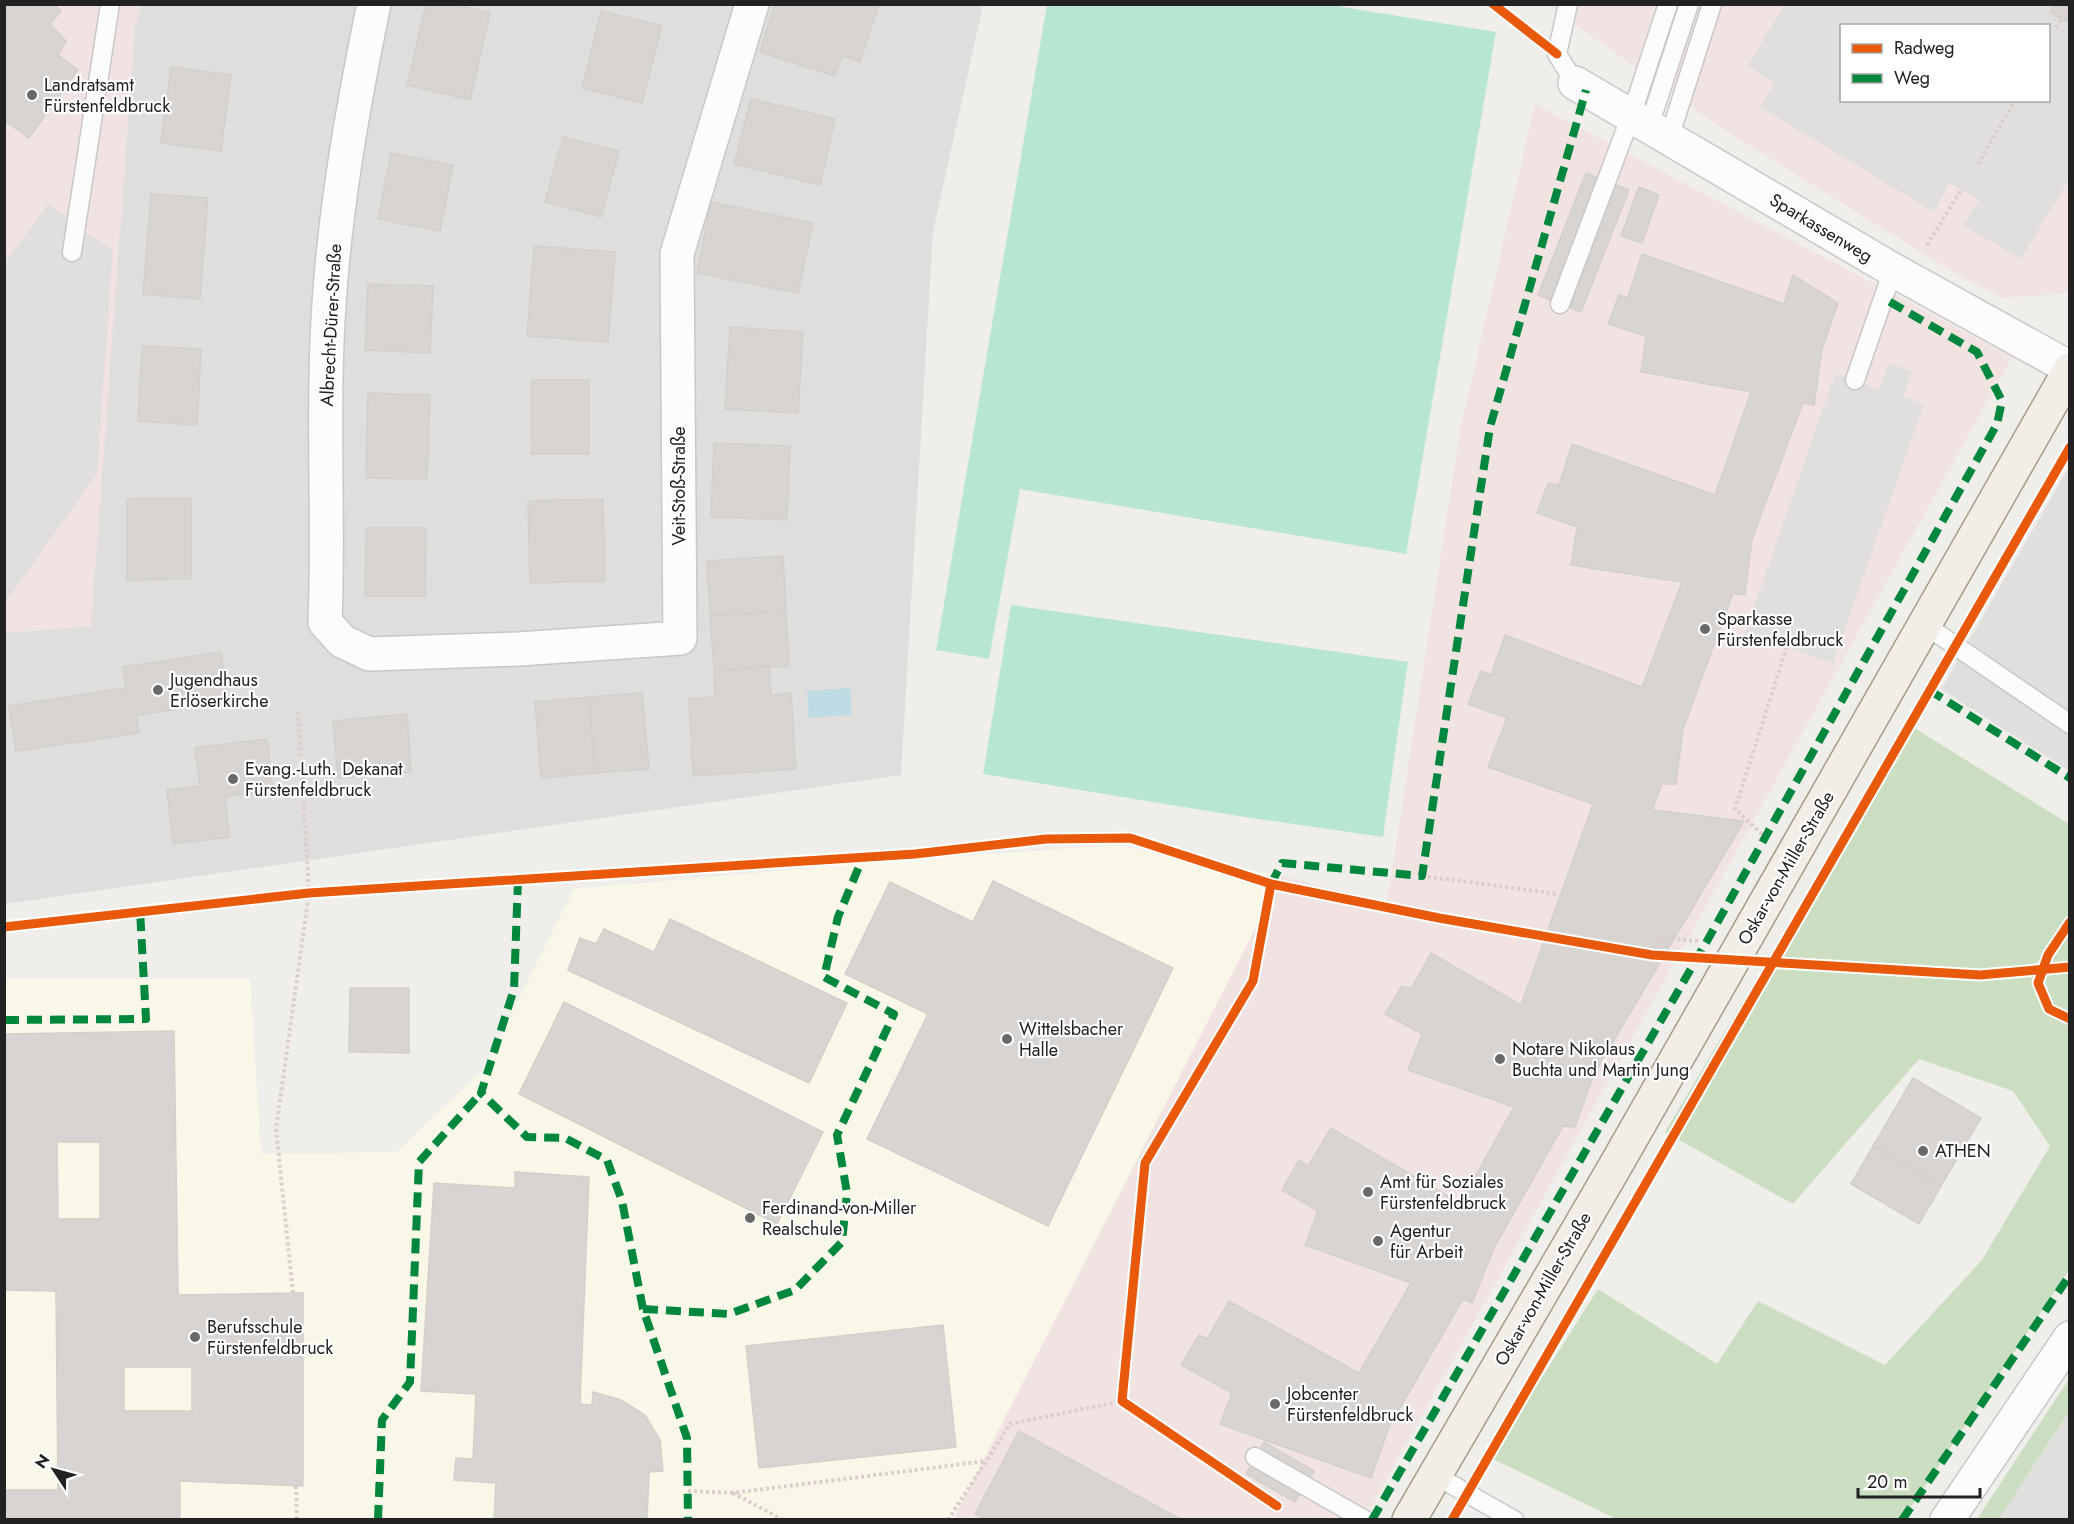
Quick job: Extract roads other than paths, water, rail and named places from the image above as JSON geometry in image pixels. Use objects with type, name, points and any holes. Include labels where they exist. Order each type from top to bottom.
[{"type":"main road","name":"Oskar-von-Miller-Straße","points":[[1409,1520],[2070,369]]},
{"type":"street","name":"Albrecht-Dürer-Straße","points":[[342,642],[325,622],[327,343],[338,219],[358,81],[374,4]]},
{"type":"street","name":"Veit-Stoß-Straße","points":[[342,642],[369,654],[519,650],[680,638],[677,254],[752,4]]},
{"type":"street","name":"Sparkassenweg","points":[[1575,83],[1893,270],[2070,369]]},
{"type":"street","points":[[1947,1520],[2070,1338]]},
{"type":"lane","points":[[72,252],[110,4]]},
{"type":"lane","points":[[1568,4],[1557,54],[1575,83]]},
{"type":"lane","points":[[1650,127],[1668,4]]},
{"type":"lane","points":[[1650,127],[1689,4]]},
{"type":"lane","points":[[1560,304],[1712,4]]},
{"type":"lane","points":[[1855,380],[1893,270]]},
{"type":"lane","points":[[1925,625],[2070,724]]},
{"type":"lane","points":[[1255,1457],[1365,1520]]},
{"type":"lane","points":[[1436,1475],[1514,1520]]},
{"type":"water","points":[[850,688],[852,715],[809,718],[807,691]]},
{"type":"place","name":"Landratsamt Fürstenfeldbruck","points":[[32,95]]},
{"type":"place","name":"Sparkasse Fürstenfeldbruck","points":[[1705,629]]},
{"type":"place","name":"Jugendhaus Erlöserkirche","points":[[158,690]]},
{"type":"place","name":"Evang.-Luth. Dekanat Fürstenfeldbruck","points":[[233,779]]},
{"type":"place","name":"Wittelsbacher Halle","points":[[1007,1039]]},
{"type":"place","name":"Notare Nikolaus Buchta und Martin Jung","points":[[1500,1059]]},
{"type":"place","name":"ATHEN","points":[[1923,1151]]},
{"type":"place","name":"Amt für Soziales Fürstenfeldbruck","points":[[1368,1192]]},
{"type":"place","name":"Ferdinand-von-Miller Realschule","points":[[750,1218]]},
{"type":"place","name":"Agentur für Arbeit","points":[[1378,1241]]},
{"type":"place","name":"Berufsschule Fürstenfeldbruck","points":[[195,1337]]},
{"type":"place","name":"Jobcenter Fürstenfeldbruck","points":[[1275,1404]]}]
